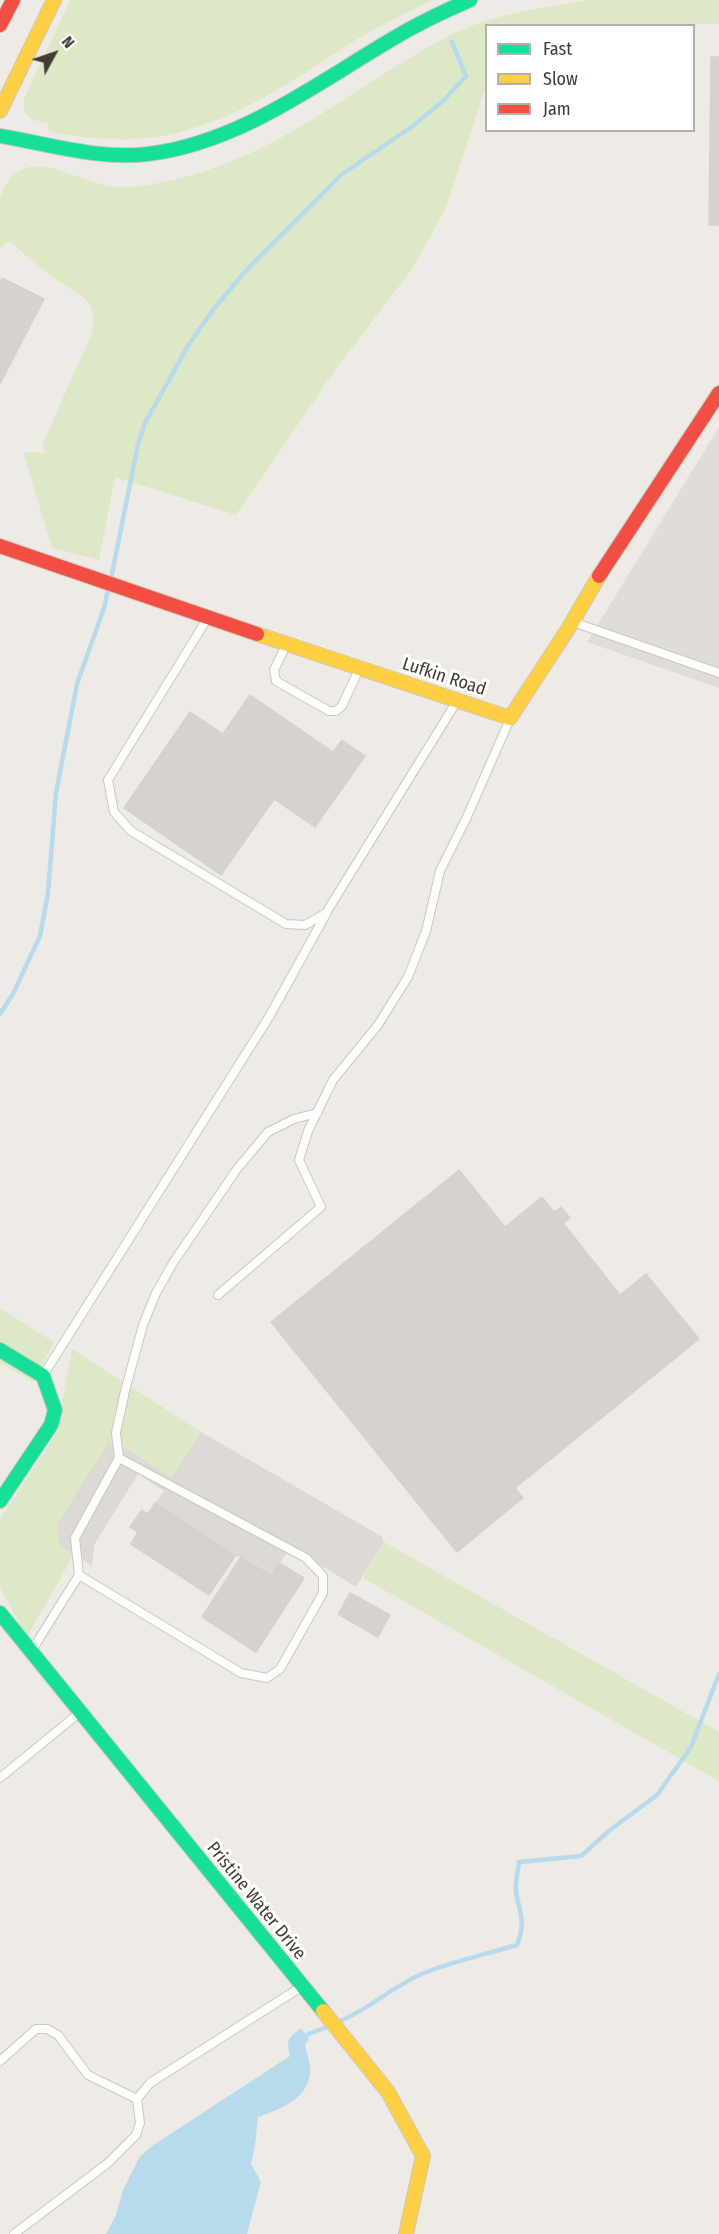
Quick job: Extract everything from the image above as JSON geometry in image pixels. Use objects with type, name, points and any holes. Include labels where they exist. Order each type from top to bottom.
[{"type":"main road","points":[[0,111],[54,0]]},
{"type":"main road","points":[[0,136],[55,147],[118,154],[148,154],[178,149],[229,133],[425,20],[470,0]]},
{"type":"main road","points":[[0,25],[12,1]]},
{"type":"main road","points":[[510,718],[572,622],[605,565],[719,393]]},
{"type":"main road","name":"Lufkin Road","points":[[0,546],[510,718]]},
{"type":"main road","points":[[0,1350],[43,1376],[55,1410],[51,1425],[0,1501]]},
{"type":"main road","name":"Pristine Water Drive","points":[[0,1613],[305,1990],[345,2036],[388,2092],[423,2156],[406,2234]]},
{"type":"lane","points":[[208,618],[108,780],[114,812],[131,831],[286,924],[305,925],[326,913]]},
{"type":"lane","points":[[572,622],[719,674]]},
{"type":"lane","points":[[287,644],[274,670],[276,681],[329,711],[336,711],[342,706],[359,668]]},
{"type":"lane","points":[[43,1376],[269,1017],[326,913],[458,700]]},
{"type":"lane","points":[[218,1295],[321,1207],[299,1160],[308,1131],[333,1080],[378,1024],[408,977],[426,931],[440,870],[466,819],[510,718]]},
{"type":"lane","points":[[31,1651],[79,1575],[75,1538],[119,1458],[116,1433],[125,1391],[143,1325],[156,1293],[173,1263],[237,1169],[268,1132],[294,1119],[317,1113]]},
{"type":"lane","points":[[79,1575],[242,1673],[267,1678],[280,1669],[323,1593],[323,1576],[306,1558],[119,1458]]},
{"type":"lane","points":[[0,1778],[80,1712]]},
{"type":"lane","points":[[14,2234],[108,2163],[136,2134],[140,2123],[137,2099],[150,2084],[305,1990]]},
{"type":"lane","points":[[0,2061],[36,2030],[47,2029],[58,2035],[88,2075],[137,2099]]},
{"type":"shaded area","points":[[719,427],[719,688],[587,642]]},
{"type":"shaded area","points":[[201,1432],[381,1536],[384,1542],[356,1587],[291,1547],[271,1576],[241,1557],[235,1556],[155,1503],[164,1491],[138,1474],[94,1545],[92,1566],[59,1545],[57,1525],[108,1443],[128,1450],[171,1477]]},
{"type":"green space","points":[[70,0],[432,0],[361,37],[284,86],[239,111],[215,121],[163,136],[120,139],[91,138],[49,132],[48,123],[33,119],[26,114],[24,99]]},
{"type":"green space","points":[[589,0],[719,0],[719,24],[485,24],[485,89],[446,207],[409,273],[333,373],[236,515],[115,477],[99,560],[52,548],[23,452],[46,453],[42,445],[91,335],[94,323],[93,314],[86,300],[9,241],[0,248],[0,198],[8,182],[18,172],[30,167],[57,170],[113,187],[147,185],[202,172],[235,160],[297,129],[445,38],[480,23],[516,13]]},
{"type":"green space","points":[[0,1308],[54,1342],[34,1382],[0,1363]]},
{"type":"green space","points":[[72,1349],[201,1432],[171,1477],[128,1450],[74,1554],[27,1637],[0,1588],[0,1519],[59,1430]]},
{"type":"green space","points":[[384,1542],[719,1732],[719,1781],[363,1578]]},
{"type":"water","points":[[301,2028],[309,2039],[305,2045],[310,2066],[308,2082],[304,2090],[291,2102],[258,2117],[251,2164],[261,2182],[247,2234],[106,2234],[116,2215],[123,2190],[140,2156],[290,2056],[289,2040]]},
{"type":"building","points":[[711,57],[719,57],[719,225],[709,225]]},
{"type":"building","points":[[2,278],[44,299],[0,384],[0,283]]},
{"type":"building","points":[[250,695],[333,752],[342,740],[365,756],[315,827],[274,799],[221,875],[124,808],[190,712],[223,734]]},
{"type":"building","points":[[459,1170],[505,1227],[542,1197],[554,1212],[561,1207],[570,1218],[563,1223],[620,1295],[646,1274],[699,1339],[515,1488],[523,1498],[457,1552],[271,1322]]},
{"type":"building","points":[[155,1503],[235,1556],[209,1595],[131,1544],[138,1532],[130,1527],[142,1510],[148,1514]]},
{"type":"building","points":[[241,1557],[271,1576],[279,1563],[304,1578],[256,1652],[202,1617]]},
{"type":"building","points":[[350,1593],[390,1615],[378,1637],[338,1614]]},
{"type":"waterway","points":[[111,579],[138,444],[145,423],[189,344],[243,274],[341,175],[410,128],[443,101],[466,76],[452,42]]},
{"type":"waterway","points":[[0,1014],[13,994],[40,936],[48,893],[56,793],[77,684],[104,608],[108,590]]},
{"type":"waterway","points":[[340,2021],[424,1973],[517,1945],[522,1924],[516,1892],[519,1862],[581,1856],[610,1830],[657,1795],[691,1747],[719,1674]]},
{"type":"waterway","points":[[303,2040],[306,2035],[327,2027]]},
{"type":"traffic: fast","points":[[0,136],[111,155],[148,154],[181,148],[213,138],[274,110],[409,30],[470,0]]},
{"type":"traffic: fast","points":[[0,1350],[43,1376],[55,1410],[51,1425],[0,1501]]},
{"type":"traffic: fast","points":[[0,1613],[323,2011]]},
{"type":"traffic: slow","points":[[0,111],[54,0]]},
{"type":"traffic: slow","points":[[257,634],[510,718],[568,629],[599,576]]},
{"type":"traffic: slow","points":[[323,2011],[388,2092],[423,2156],[406,2234]]},
{"type":"traffic: jam","points":[[0,25],[13,0]]},
{"type":"traffic: jam","points":[[599,576],[719,393]]},
{"type":"traffic: jam","points":[[0,546],[257,634]]}]
